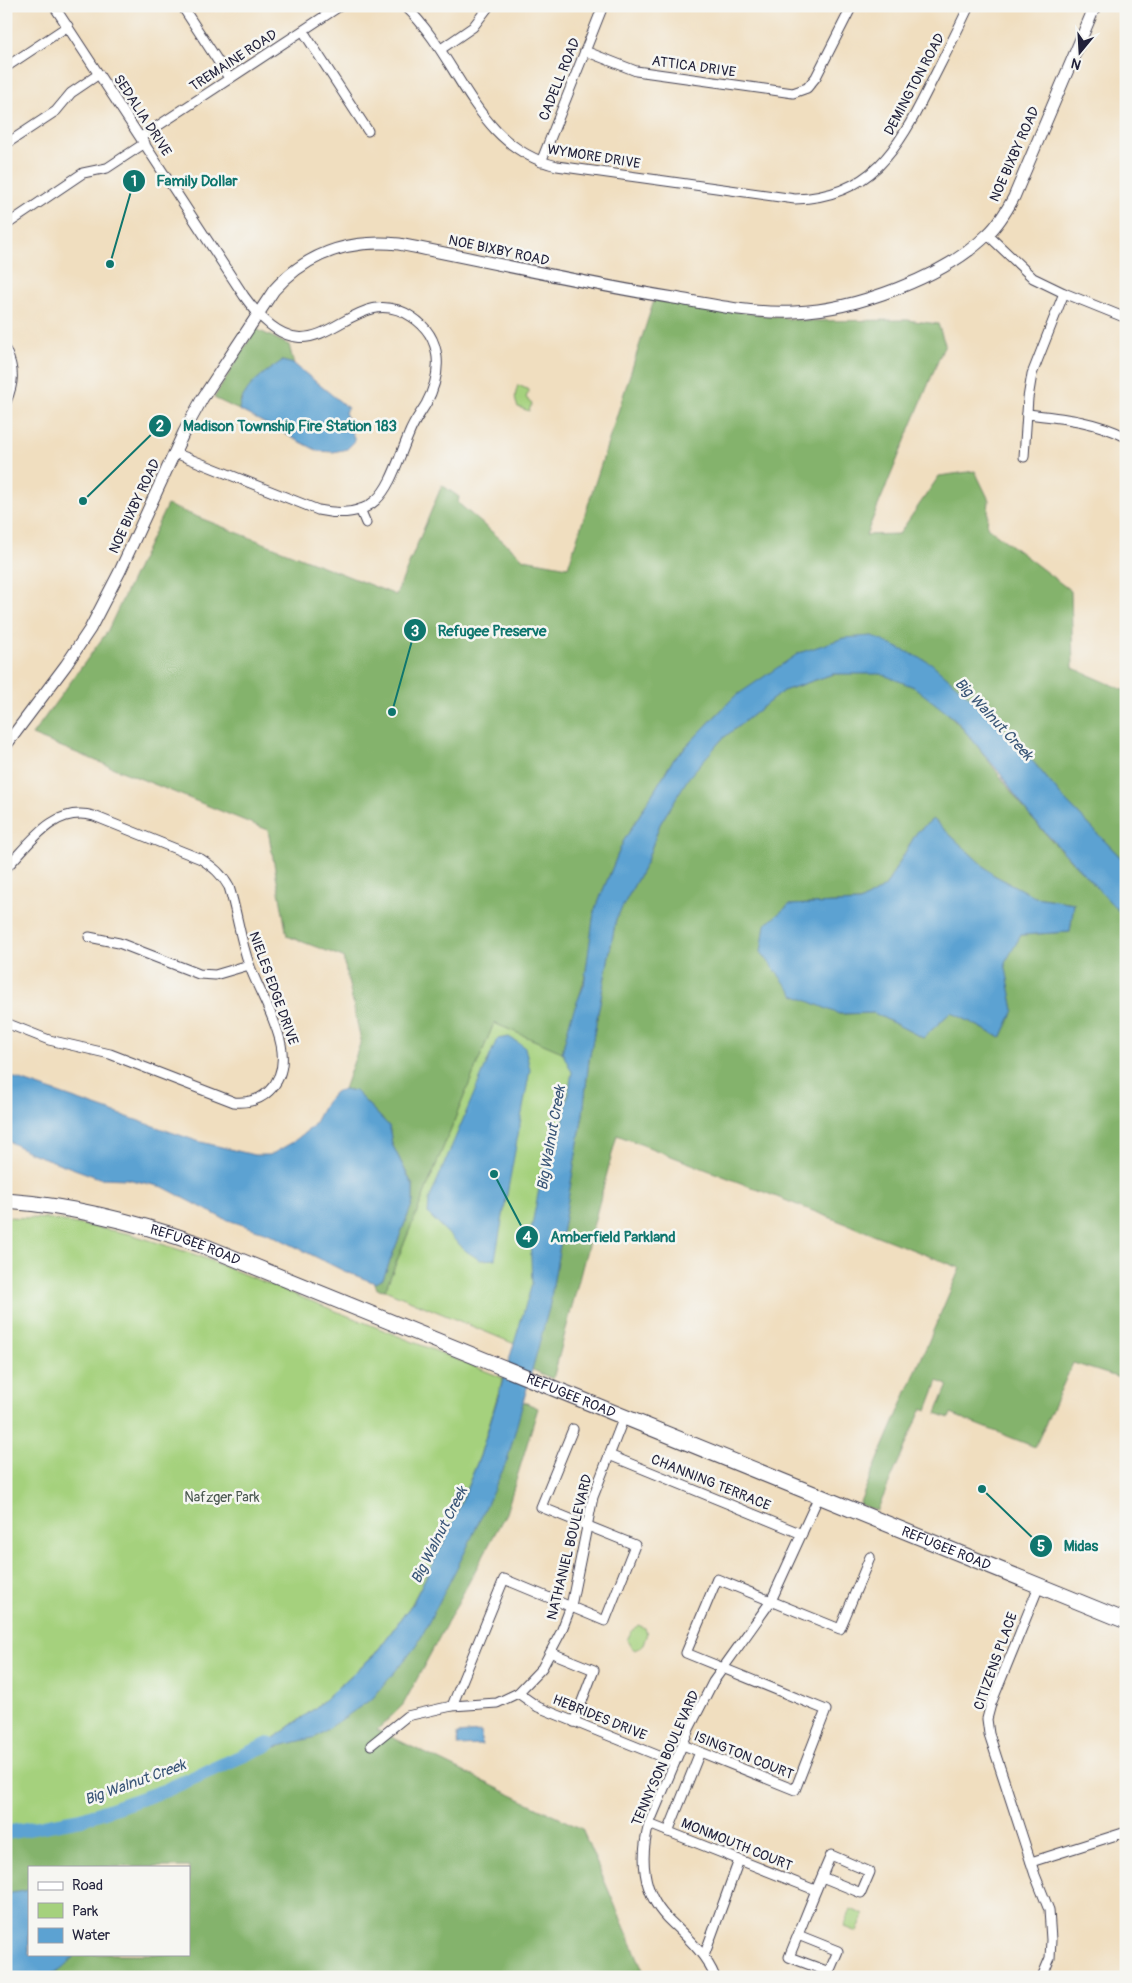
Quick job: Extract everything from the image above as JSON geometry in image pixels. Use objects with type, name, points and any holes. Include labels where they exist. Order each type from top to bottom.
[{"type":"main road","name":"REFUGEE ROAD","points":[[6,1201],[85,1211],[167,1233],[1126,1621]]},
{"type":"street","name":"SEDALIA DRIVE","points":[[54,6],[244,296],[258,314],[287,334],[303,339],[324,334],[356,313],[366,310],[392,309],[411,316],[419,322],[433,340],[437,352],[438,372],[430,395],[409,433],[390,484],[371,504],[360,509]]},
{"type":"street","points":[[182,6],[230,78]]},
{"type":"street","name":"TREMAINE ROAD","points":[[8,221],[83,173],[107,168],[230,78],[340,6]]},
{"type":"street","name":"WYMORE DRIVE","points":[[405,6],[441,49],[498,134],[517,150],[541,162],[780,199],[818,198],[850,186]]},
{"type":"street","points":[[441,49],[473,27],[489,6]]},
{"type":"street","name":"CADELL ROAD","points":[[541,162],[602,6]]},
{"type":"street","name":"DEMINGTON ROAD","points":[[850,186],[882,164],[898,146],[970,6]]},
{"type":"street","name":"NOE BIXBY ROAD","points":[[6,745],[66,665],[90,629],[202,399],[274,290],[296,269],[319,254],[355,243],[400,244],[620,290],[740,309],[795,312],[858,302],[904,286],[944,266],[988,235],[1014,197],[1095,6]]},
{"type":"street","name":"ATTICA DRIVE","points":[[585,51],[636,71],[788,93],[804,93],[816,77],[849,7]]},
{"type":"street","points":[[6,66],[68,26]]},
{"type":"street","points":[[303,31],[368,131]]},
{"type":"street","points":[[6,144],[56,111],[71,93],[99,74]]},
{"type":"street","points":[[988,235],[1022,269],[1064,293],[1126,318]]},
{"type":"street","points":[[1024,457],[1032,374],[1064,293]]},
{"type":"street","points":[[6,351],[14,373],[6,402]]},
{"type":"street","points":[[1027,414],[1076,420],[1112,430],[1126,437]]},
{"type":"street","points":[[175,453],[318,510],[339,513],[360,509],[366,523]]},
{"type":"street","name":"NIELES EDGE DRIVE","points":[[6,868],[52,822],[67,814],[76,813],[94,816],[192,856],[218,871],[229,887],[249,965],[284,1052],[281,1074],[270,1090],[249,1102],[228,1101],[110,1054],[49,1040],[6,1023]]},
{"type":"street","points":[[89,937],[119,943],[191,971],[208,975],[226,973],[249,965]]},
{"type":"street","name":"NATHANIEL BOULEVARD","points":[[370,1745],[407,1716],[452,1706],[496,1703],[518,1692],[536,1677],[552,1653],[570,1606],[593,1497],[624,1417]]},
{"type":"street","points":[[452,1706],[504,1578],[604,1621],[635,1545],[541,1507],[573,1429]]},
{"type":"street","name":"CHANNING TERRACE","points":[[609,1455],[802,1534]]},
{"type":"street","name":"TENNYSON BOULEVARD","points":[[715,1977],[704,1956],[660,1908],[648,1886],[643,1849],[649,1824],[674,1762],[713,1682],[771,1601],[819,1496]]},
{"type":"street","points":[[723,1669],[686,1654],[717,1579],[840,1629],[870,1557]]},
{"type":"street","name":"CITIZENS PLACE","points":[[1039,1586],[991,1704],[988,1719],[992,1743],[1031,1862],[1049,1910],[1050,1958],[1042,1977]]},
{"type":"street","points":[[552,1653],[594,1670],[574,1722]]},
{"type":"street","name":"ISINGTON COURT","points":[[683,1744],[795,1790],[826,1710],[723,1669]]},
{"type":"street","name":"HEBRIDES DRIVE","points":[[518,1692],[538,1707],[674,1762]]},
{"type":"street","points":[[668,1832],[700,1752]]},
{"type":"street","name":"MONMOUTH COURT","points":[[649,1824],[815,1890]]},
{"type":"street","points":[[1031,1862],[1126,1832]]},
{"type":"street","points":[[798,1935],[838,1952],[829,1972],[789,1957],[815,1890],[831,1855],[870,1872],[861,1893],[822,1877]]},
{"type":"street","points":[[704,1956],[739,1860]]},
{"type":"green space","points":[[654,300],[806,321],[907,320],[938,324],[945,344],[866,535],[899,534],[939,476],[975,471],[989,500],[987,527],[1071,591],[1073,668],[1126,691],[1126,863],[1064,799],[1025,752],[979,705],[872,636],[734,697],[673,760],[623,842],[594,912],[590,960],[588,959],[583,983],[562,1052],[494,1023],[385,1290],[377,1289],[375,1283],[383,1279],[413,1202],[413,1186],[392,1144],[389,1126],[355,1091],[344,1089],[361,1041],[343,957],[287,936],[268,830],[32,735],[107,632],[167,505],[396,595],[442,485],[459,497],[458,503],[524,559],[568,567]]},
{"type":"green space","points":[[256,329],[289,345],[294,364],[282,361],[241,399],[239,410],[214,398]]},
{"type":"green space","points":[[518,385],[529,390],[526,398],[532,403],[529,411],[518,407],[515,396]]},
{"type":"green space","points":[[871,672],[906,683],[928,697],[966,733],[1030,816],[1126,919],[1126,1380],[1073,1363],[1035,1447],[951,1414],[949,1418],[936,1413],[948,1385],[938,1381],[927,1410],[922,1408],[877,1511],[859,1504],[960,1268],[617,1135],[553,1379],[531,1369],[549,1308],[583,1114],[589,1060],[616,919],[646,863],[660,824],[688,777],[722,739],[783,691],[833,674]],"holes":[[[933,819],[992,874],[1035,897],[1074,903],[1070,932],[1021,935],[1004,963],[1014,1010],[1001,1038],[951,1012],[923,1038],[874,1013],[839,1014],[789,905],[860,902],[885,887],[917,832]]]},
{"type":"green space","points":[[494,1023],[577,1058],[522,1347],[385,1290]]},
{"type":"green space","name":"Nafzger Park","points":[[6,1217],[51,1219],[130,1234],[196,1255],[503,1378],[480,1456],[449,1532],[412,1604],[375,1654],[314,1709],[255,1752],[166,1790],[81,1819],[6,1833]]},
{"type":"green space","points":[[499,1391],[538,1408],[506,1513],[403,1705],[377,1730],[582,1829],[646,1977],[6,1977],[6,1833],[81,1819],[166,1790],[255,1752],[314,1709],[375,1654],[412,1604],[449,1532],[480,1456]]},
{"type":"green space","points":[[638,1625],[645,1628],[647,1633],[643,1645],[635,1650],[627,1640],[631,1632]]},
{"type":"green space","points":[[851,1909],[864,1915],[857,1932],[844,1927]]},
{"type":"water","points":[[282,361],[294,364],[348,408],[345,412],[355,441],[347,449],[333,452],[318,451],[239,410],[244,394],[255,381]]},
{"type":"water","points":[[872,636],[931,663],[979,705],[1025,752],[1064,799],[1126,863],[1126,919],[1029,815],[999,772],[956,720],[914,687],[881,674],[833,674],[783,691],[722,739],[689,777],[660,824],[646,863],[616,919],[589,1060],[583,1114],[549,1308],[507,1461],[464,1554],[417,1645],[373,1698],[316,1737],[255,1752],[314,1709],[375,1654],[412,1604],[449,1532],[480,1456],[532,1284],[530,1235],[544,1163],[559,1145],[572,1072],[562,1052],[571,1017],[584,985],[594,912],[623,842],[673,760],[734,697],[799,653],[844,638]]},
{"type":"water","points":[[933,819],[992,874],[1035,897],[1074,903],[1070,932],[1021,935],[1005,963],[1014,1010],[1001,1038],[951,1012],[923,1038],[874,1013],[839,1014],[794,995],[761,952],[765,925],[789,905],[860,902],[885,887],[917,832]]},
{"type":"water","points":[[509,1037],[525,1047],[530,1070],[495,1259],[480,1260],[466,1251],[428,1214],[429,1200],[497,1039]]},
{"type":"water","points":[[6,1075],[197,1141],[254,1155],[270,1155],[293,1142],[313,1126],[326,1102],[335,1092],[344,1089],[355,1091],[389,1126],[392,1144],[413,1186],[413,1202],[383,1279],[375,1283],[344,1271],[270,1234],[222,1218],[163,1187],[127,1179],[99,1178],[31,1153],[6,1140]]},
{"type":"water","points":[[481,1732],[482,1745],[458,1746],[457,1734]]},
{"type":"water","points":[[28,1890],[28,1956],[73,1956],[61,1970],[45,1976],[6,1977],[6,1894]]},
{"type":"waterway","name":"Big Walnut Creek","points":[[6,1833],[81,1819],[166,1790],[269,1744]]},
{"type":"place","name":"Family Dollar","points":[[110,264]]},
{"type":"place","name":"Madison Township Fire Station 183","points":[[83,501]]},
{"type":"place","name":"Refugee Preserve","points":[[392,712]]},
{"type":"place","name":"Amberfield Parkland","points":[[494,1174]]},
{"type":"place","name":"Midas","points":[[982,1489]]}]
